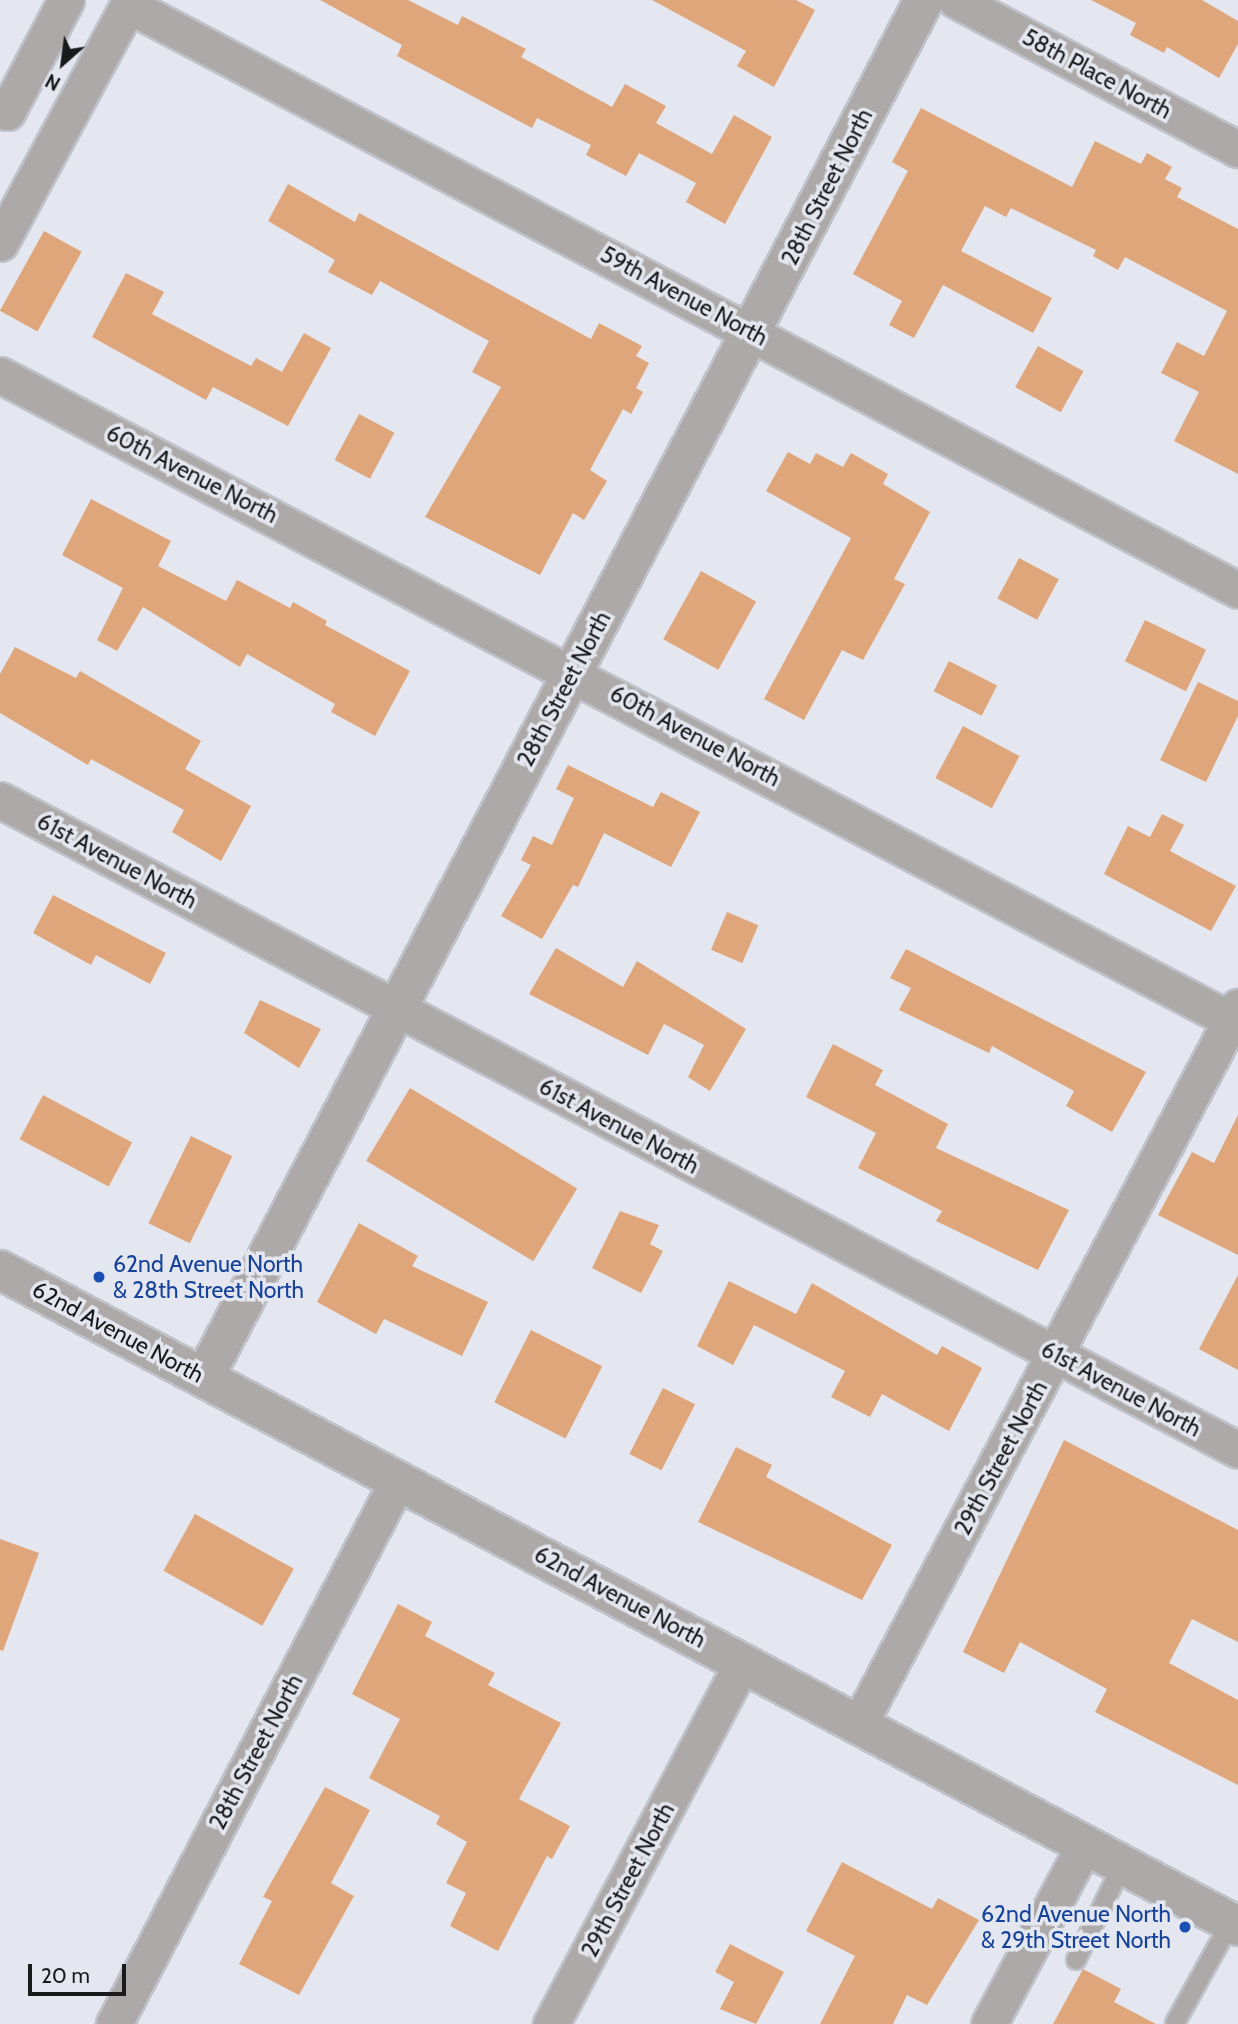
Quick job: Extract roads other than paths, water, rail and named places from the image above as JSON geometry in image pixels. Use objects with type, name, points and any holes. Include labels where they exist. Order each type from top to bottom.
[{"type":"street","points":[[3,110],[66,0]]},
{"type":"street","name":"28th Street North","points":[[204,1378],[924,0]]},
{"type":"street","name":"58th Place North","points":[[956,0],[1238,149]]},
{"type":"street","points":[[0,243],[130,2]]},
{"type":"street","name":"59th Avenue North","points":[[130,2],[1238,590]]},
{"type":"street","name":"60th Avenue North","points":[[0,375],[1236,1017]]},
{"type":"street","name":"61st Avenue North","points":[[0,800],[1238,1450]]},
{"type":"street","name":"29th Street North","points":[[860,1722],[1236,1017]]},
{"type":"street","name":"62nd Avenue North","points":[[0,1270],[860,1722],[1235,1924]]},
{"type":"street","name":"28th Street North","points":[[114,2024],[398,1480]]},
{"type":"street","name":"29th Street North","points":[[551,2024],[743,1662]]},
{"type":"street","points":[[989,2024],[1085,1843]]},
{"type":"lane","points":[[1076,1960],[1123,1864]]},
{"type":"lane","points":[[1175,2023],[1235,1924]]},
{"type":"place","name":"62nd Avenue North & 28th Street North","points":[[99,1277]]},
{"type":"place","name":"62nd Avenue North & 29th Street North","points":[[1185,1927]]}]
